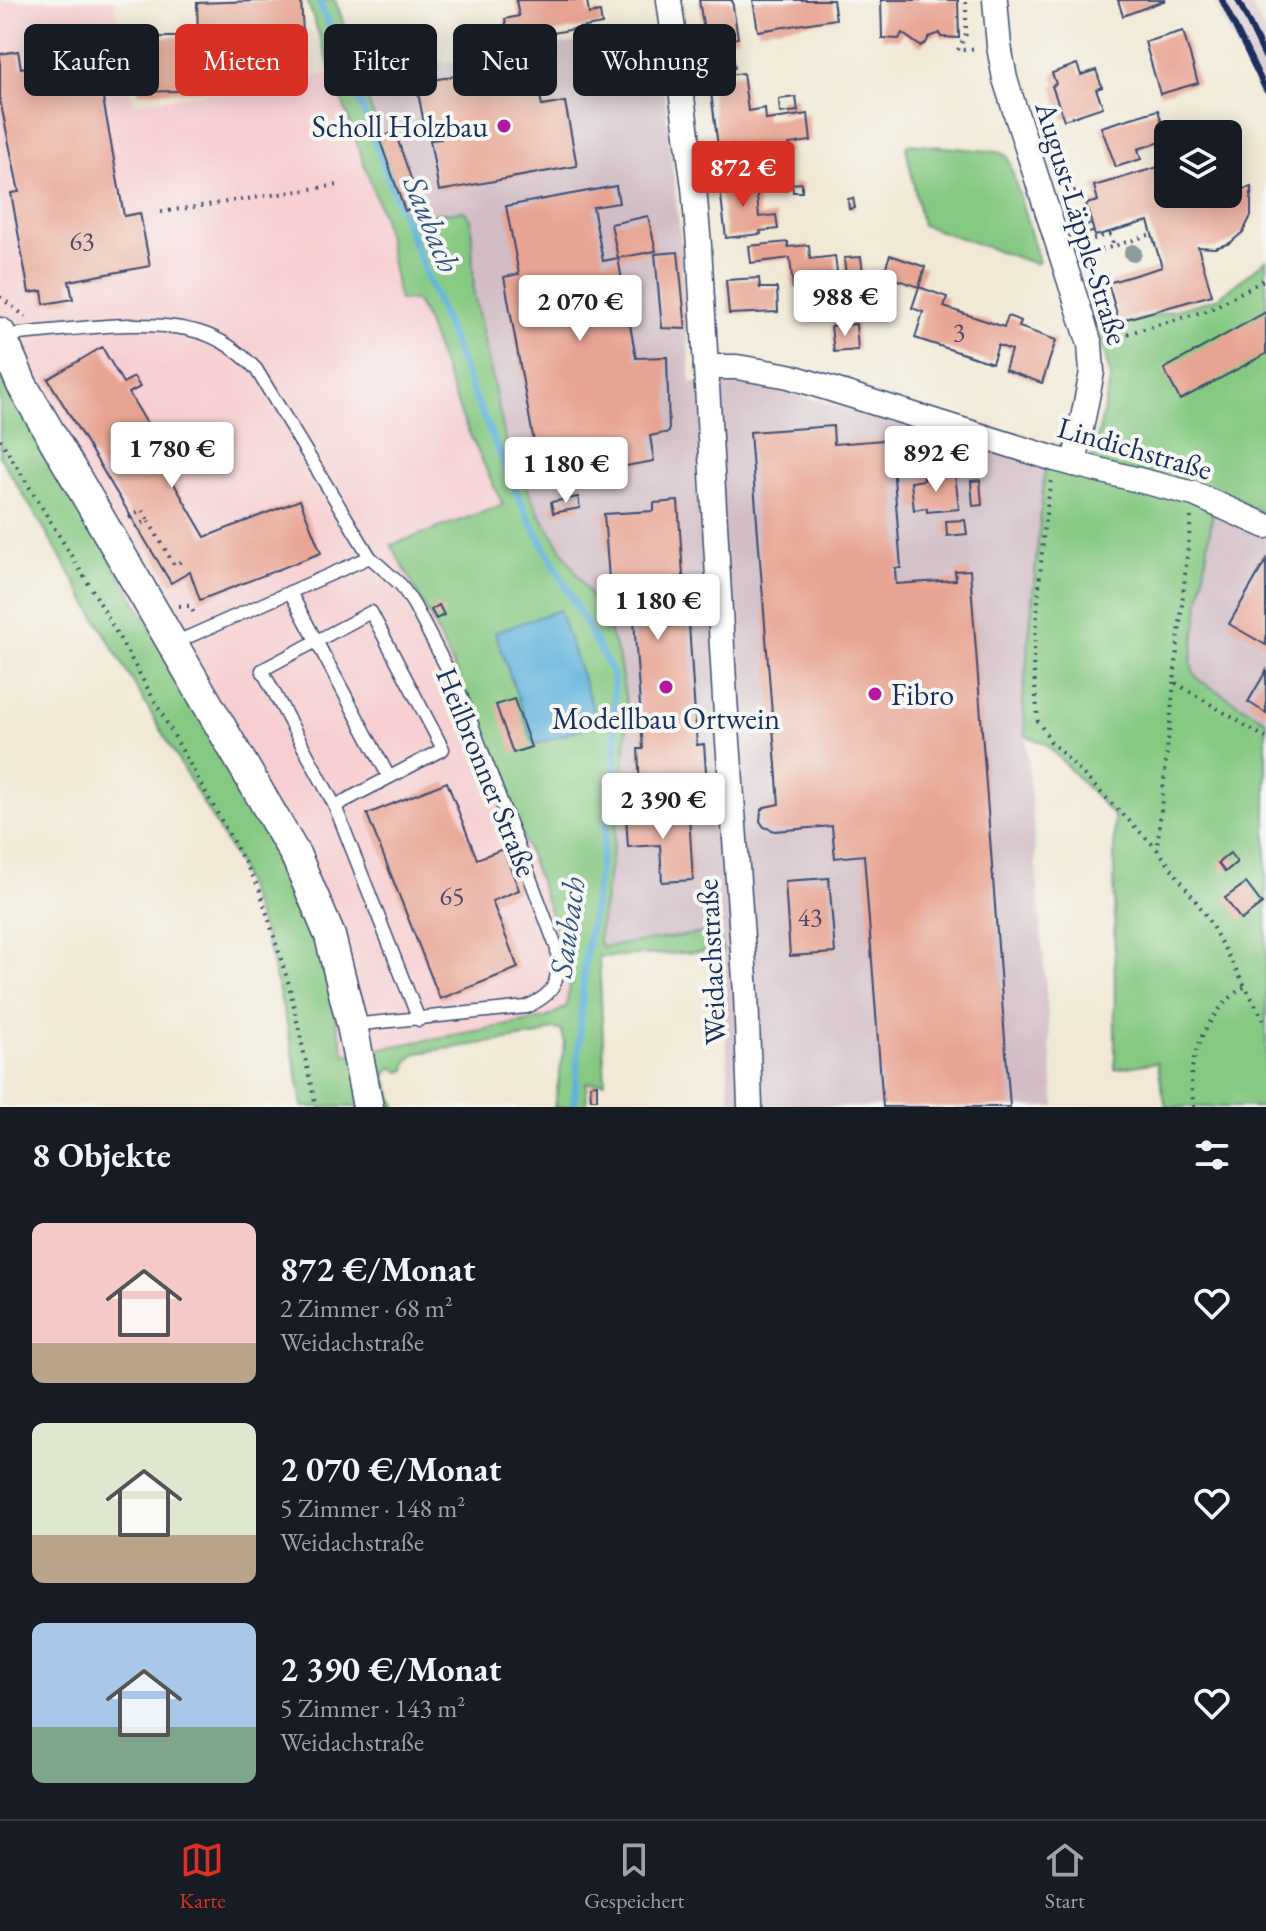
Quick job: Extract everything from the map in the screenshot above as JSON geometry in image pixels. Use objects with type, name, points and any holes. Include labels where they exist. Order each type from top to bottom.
[{"type":"street","name":"Weidachstraße","points":[[669,0],[694,187],[746,993],[750,1107]]},
{"type":"street","name":"August-Läpple-Straße","points":[[995,0],[1005,79],[1090,344],[1092,372],[1065,462]]},
{"type":"street","name":"Heilbronner Straße","points":[[1,336],[22,385],[296,856],[330,936],[368,1107]]},
{"type":"street","name":"Lindichstraße","points":[[706,367],[737,367],[789,376],[1065,462],[1194,494],[1266,526]]},
{"type":"lane","name":"Heilbronner Straße","points":[[1,336],[143,325],[198,331],[239,351],[256,369],[370,557],[408,595],[460,693],[557,949],[555,987],[544,999],[526,1007],[352,1025]]},
{"type":"lane","points":[[172,644],[370,557]]},
{"type":"lane","points":[[290,592],[389,777]]},
{"type":"lane","points":[[335,806],[443,749],[371,612],[262,670],[335,806],[419,1020]]},
{"type":"path","points":[[958,50],[966,34],[966,0]]},
{"type":"path","points":[[161,212],[338,185]]},
{"type":"path","points":[[1045,201],[1078,190],[1093,239],[1110,235],[1114,246]]},
{"type":"path","points":[[1094,253],[1152,234]]},
{"type":"path","points":[[1120,336],[1209,310],[1266,279]]},
{"type":"path","points":[[0,439],[96,596],[259,888],[289,985],[316,1107]]},
{"type":"path","points":[[1065,462],[1044,527],[1033,662],[1038,721],[1051,742],[1157,849],[1204,912],[1266,1024]]},
{"type":"path","points":[[1157,849],[1194,494]]},
{"type":"path","points":[[138,525],[148,520],[174,565],[185,559]]},
{"type":"path","points":[[1174,682],[1266,738]]},
{"type":"path","points":[[1194,1107],[1192,1070],[1198,1046],[1213,1018],[1232,994],[1246,986]]},
{"type":"shaded area","points":[[0,0],[114,0],[119,24],[24,24],[24,96],[132,96],[134,104],[185,96],[308,96],[308,77],[324,74],[324,96],[340,96],[383,218],[399,299],[415,300],[423,313],[464,422],[503,505],[391,546],[422,598],[495,763],[572,972],[566,1007],[546,1018],[345,1056],[0,363]]},
{"type":"shaded area","points":[[1213,0],[1249,0],[1266,35],[1266,109]]},
{"type":"shaded area","points":[[573,43],[573,96],[664,96],[680,234],[691,383],[737,384],[781,390],[1045,467],[1023,700],[1055,1107],[730,1107],[721,940],[712,932],[602,947],[598,939],[621,797],[628,714],[618,654],[539,513],[505,438],[474,294],[471,219],[464,211],[411,216],[405,211],[367,96],[437,96],[437,63],[453,61],[453,96],[557,96],[557,45]]},
{"type":"shaded area","points":[[1216,491],[1266,514],[1266,720],[1199,680],[1193,671],[1191,661]]},
{"type":"green space","points":[[307,0],[335,0],[344,24],[324,24],[324,49]]},
{"type":"green space","points":[[340,96],[367,96],[405,211],[412,216],[464,211],[471,219],[474,294],[505,438],[539,513],[603,616],[618,654],[628,714],[621,797],[598,940],[602,947],[712,932],[719,937],[722,945],[723,951],[599,957],[605,1082],[586,1083],[587,1107],[554,1107],[565,1043],[561,1030],[552,1029],[540,1035],[417,1053],[408,1061],[406,1070],[400,1072],[392,1067],[385,1075],[396,1107],[303,1107],[266,940],[236,860],[0,457],[0,363],[284,863],[317,944],[345,1055],[546,1018],[566,1007],[572,972],[512,809],[445,648],[391,545],[503,505],[464,422],[423,313],[415,300],[399,300],[383,218]]},
{"type":"green space","points":[[910,144],[1000,152],[1008,157],[1039,262],[1036,264],[922,225],[906,147]]},
{"type":"green space","points":[[1266,260],[1266,514],[1216,491],[1191,661],[1199,680],[1266,720],[1266,1107],[1166,1107],[1157,1062],[1115,1069],[1114,816],[1046,744],[1026,736],[1023,700],[1045,467],[1088,479],[1111,378],[1099,331],[1218,298]]},
{"type":"water","points":[[559,610],[598,723],[534,745],[495,632]]},
{"type":"building","points":[[301,0],[302,24],[198,24],[197,3]]},
{"type":"building","points":[[516,0],[587,0],[589,14],[600,12],[602,24],[573,24],[573,29],[557,32],[557,24],[506,24],[505,19],[519,16]]},
{"type":"building","points":[[699,0],[732,0],[736,24],[703,24]]},
{"type":"building","points":[[753,0],[833,0],[836,19],[758,31]]},
{"type":"building","points":[[881,0],[958,0],[959,38],[941,37],[940,33],[929,37],[920,46],[902,33],[899,39],[882,38]]},
{"type":"building","points":[[1118,0],[1166,0],[1123,16]]},
{"type":"building","points":[[1183,31],[1198,83],[1160,94],[1145,42]]},
{"type":"building","points":[[159,37],[175,37],[175,91],[159,91]]},
{"type":"building","points":[[18,51],[21,68],[24,67],[24,96],[103,96],[124,216],[140,213],[150,266],[69,281],[73,299],[44,304],[42,291],[29,293],[11,193],[19,192],[0,100],[0,54]]},
{"type":"building","points":[[1077,64],[1081,75],[1096,70],[1102,87],[1096,89],[1103,107],[1064,120],[1052,86],[1056,84],[1052,73]]},
{"type":"building","points":[[743,73],[748,111],[765,108],[766,120],[808,114],[811,141],[789,144],[790,152],[720,162],[711,96],[736,96],[736,74]]},
{"type":"building","name":"Scholl Holzbau","points":[[453,76],[453,96],[540,96],[542,106],[565,102],[577,166],[439,191],[430,140],[441,139],[439,125],[425,128],[419,96],[437,96],[437,79]]},
{"type":"building","points":[[796,97],[798,111],[780,113],[779,99]]},
{"type":"building","points":[[1158,110],[1161,120],[1154,120],[1154,144],[1138,149],[1141,159],[1116,167],[1101,127]]},
{"type":"building","points":[[395,132],[420,205],[405,211],[379,138]]},
{"type":"building","points":[[1154,168],[1154,208],[1242,208],[1242,189],[1251,187],[1251,216],[1243,232],[1230,243],[1215,248],[1198,247],[1212,295],[1119,321],[1108,283],[1162,267],[1148,221],[1095,236],[1086,204],[1098,201],[1094,186]]},
{"type":"building","points":[[786,172],[787,187],[771,189],[769,173]]},
{"type":"building","points":[[755,176],[759,217],[776,215],[778,229],[726,238],[719,180]]},
{"type":"building","points":[[802,183],[802,192],[793,192],[792,184]]},
{"type":"building","points":[[616,186],[619,203],[593,207],[603,261],[618,258],[636,358],[667,357],[669,432],[650,436],[654,461],[541,481],[504,277],[519,274],[506,206]]},
{"type":"building","points":[[853,198],[855,208],[849,209],[848,199]]},
{"type":"building","points":[[648,216],[656,251],[618,258],[611,224]]},
{"type":"building","points":[[788,242],[788,247],[809,245],[810,259],[835,256],[838,280],[793,288],[790,258],[751,263],[749,246]]},
{"type":"building","points":[[678,252],[686,329],[662,328],[655,254]]},
{"type":"building","points":[[890,255],[925,267],[919,287],[883,275]]},
{"type":"building","points":[[861,257],[863,273],[846,275],[844,258]]},
{"type":"building","points":[[759,278],[760,288],[777,288],[778,312],[729,314],[726,280]]},
{"type":"building","points":[[919,287],[947,297],[944,307],[1004,327],[1008,316],[1021,321],[1019,327],[1056,340],[1042,383],[1005,370],[1011,350],[998,345],[992,363],[915,338],[923,312],[912,308]]},
{"type":"building","points":[[1266,312],[1266,354],[1180,400],[1164,369]]},
{"type":"building","points":[[856,324],[858,350],[834,352],[831,326]]},
{"type":"building","points":[[102,347],[123,383],[134,377],[140,387],[129,393],[162,449],[156,453],[205,537],[300,500],[321,553],[200,600],[190,572],[171,583],[48,379]]},
{"type":"building","name":"Fibro","points":[[833,426],[834,444],[884,440],[885,452],[892,451],[901,568],[895,568],[896,584],[956,580],[955,571],[970,570],[1010,1107],[883,1107],[864,855],[835,858],[832,826],[775,831],[764,827],[760,821],[761,811],[765,807],[779,804],[750,432]]},
{"type":"building","points":[[955,474],[959,509],[914,510],[911,482],[924,480],[924,477]]},
{"type":"building","points":[[980,480],[982,505],[973,506],[971,481]]},
{"type":"building","points":[[578,497],[580,508],[553,513],[551,502]]},
{"type":"building","points":[[678,501],[685,606],[657,608],[658,627],[689,625],[697,745],[704,744],[707,784],[640,788],[638,749],[643,749],[632,591],[610,592],[604,514],[654,511],[654,503]]},
{"type":"building","points":[[965,520],[967,534],[947,536],[946,521]]},
{"type":"building","points":[[1266,560],[1266,645],[1229,624]]},
{"type":"building","points":[[439,605],[444,615],[436,619],[431,610]]},
{"type":"building","points":[[1266,671],[1266,713],[1248,702]]},
{"type":"building","points":[[514,699],[531,747],[513,753],[496,705]]},
{"type":"building","points":[[447,782],[477,859],[503,849],[519,890],[492,901],[518,968],[440,999],[367,814]]},
{"type":"building","points":[[657,807],[658,818],[689,816],[693,880],[662,882],[660,845],[628,847],[626,816],[630,815],[629,809]]},
{"type":"building","points":[[1230,853],[1237,862],[1225,872],[1218,863]]},
{"type":"building","points":[[829,878],[835,953],[790,956],[785,881]]},
{"type":"building","points":[[1246,883],[1262,904],[1241,920],[1225,898]]},
{"type":"building","points":[[597,1084],[597,1099],[591,1099],[590,1085]]},
{"type":"waterway","name":"Saubach","points":[[318,0],[342,54],[474,395],[524,509],[613,674],[616,765],[585,961],[574,1107]]},
{"type":"railway","points":[[1222,0],[1266,90]]},
{"type":"railway","points":[[1238,0],[1266,59]]},
{"type":"place","name":"Scholl Holzbau","points":[[504,126]]},
{"type":"place","name":"Modellbau Ortwein","points":[[666,687]]},
{"type":"place","name":"Fibro","points":[[875,694]]}]
